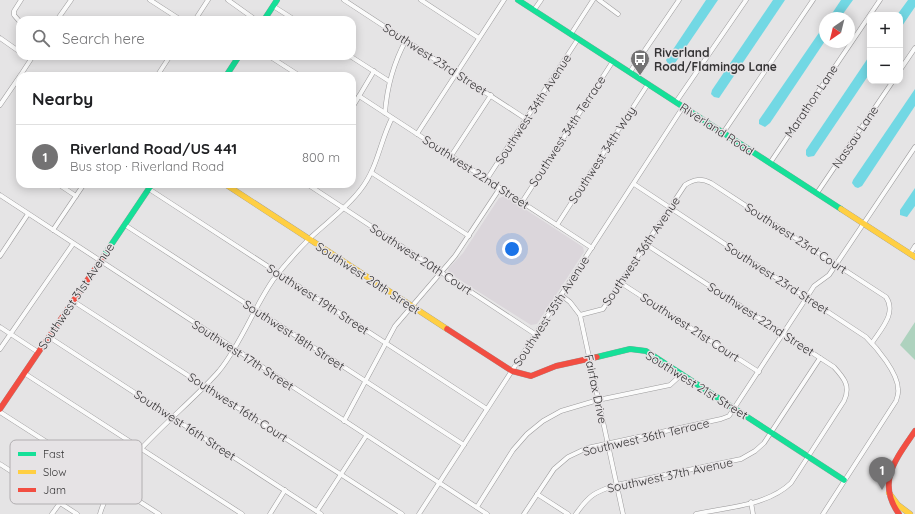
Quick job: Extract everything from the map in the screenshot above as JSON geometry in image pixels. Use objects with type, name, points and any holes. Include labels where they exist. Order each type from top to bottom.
[{"type":"street","points":[[16,17],[14,15],[14,11],[22,0]]},
{"type":"street","points":[[60,16],[71,0]]},
{"type":"street","points":[[150,0],[176,16]]},
{"type":"street","points":[[198,16],[208,0]]},
{"type":"street","points":[[228,0],[250,16]]},
{"type":"street","points":[[267,16],[277,0]]},
{"type":"street","name":"Southwest 23rd Street","points":[[344,0],[526,119]]},
{"type":"street","points":[[421,0],[479,38]]},
{"type":"street","points":[[417,134],[504,0]]},
{"type":"street","name":"Riverland Road","points":[[518,0],[912,255]]},
{"type":"street","points":[[534,10],[541,0]]},
{"type":"street","points":[[571,34],[593,0]]},
{"type":"street","points":[[599,0],[618,14]]},
{"type":"street","points":[[630,72],[679,0]]},
{"type":"street","points":[[676,102],[746,0]]},
{"type":"street","points":[[723,133],[813,0]]},
{"type":"street","name":"Marathon Lane","points":[[770,163],[880,0]]},
{"type":"street","points":[[273,6],[289,16]]},
{"type":"street","points":[[0,38],[16,49]]},
{"type":"street","name":"Southwest 34th Avenue","points":[[487,179],[578,39]]},
{"type":"street","points":[[385,113],[389,81],[397,57],[406,40]]},
{"type":"street","points":[[903,66],[915,48]]},
{"type":"street","points":[[23,72],[31,60]]},
{"type":"street","points":[[160,72],[167,60]]},
{"type":"street","points":[[229,72],[236,60]]},
{"type":"street","points":[[275,60],[294,72]]},
{"type":"street","points":[[356,60],[389,81]]},
{"type":"street","name":"Southwest 34th Terrace","points":[[522,202],[613,61]]},
{"type":"street","points":[[356,101],[374,72]]},
{"type":"street","points":[[0,105],[16,83]]},
{"type":"street","name":"Southwest 34th Way","points":[[557,225],[648,84]]},
{"type":"street","name":"Nassau Lane","points":[[817,193],[891,84]]},
{"type":"street","points":[[451,156],[491,95]]},
{"type":"street","name":"Southwest 22nd Street","points":[[359,96],[592,248]]},
{"type":"street","name":"Southwest 35th Avenue","points":[[419,514],[683,107]]},
{"type":"street","points":[[242,514],[142,448],[205,386],[219,370],[234,349],[255,310],[279,273],[309,239],[344,208],[361,190],[372,173],[384,133],[392,118]]},
{"type":"street","name":"Southwest 36th Terrace","points":[[524,514],[554,469],[568,457],[587,448],[729,416],[814,286],[829,275],[837,264],[915,147]]},
{"type":"street","points":[[372,173],[469,236]]},
{"type":"street","name":"Southwest 36th Avenue","points":[[580,315],[603,309],[685,185],[691,180],[698,179]]},
{"type":"street","name":"Southwest 23rd Court","points":[[698,179],[711,183],[882,293],[890,302],[892,308],[890,315],[872,343]]},
{"type":"street","name":"Southwest 23rd Street","points":[[634,184],[807,297],[866,337],[872,343],[893,374],[899,391],[896,401],[844,480]]},
{"type":"street","points":[[64,188],[76,196]]},
{"type":"street","points":[[53,230],[81,188]]},
{"type":"street","name":"Southwest 31st Avenue","points":[[0,408],[150,188]]},
{"type":"street","name":"Southwest 19th Street","points":[[154,188],[279,273],[487,409]]},
{"type":"street","name":"Southwest 20th Street","points":[[231,188],[512,371]]},
{"type":"street","name":"Southwest 20th Court","points":[[314,188],[535,334]]},
{"type":"street","points":[[344,421],[385,342],[411,306],[441,272],[469,236],[500,188]]},
{"type":"street","name":"Southwest 17th Street","points":[[0,196],[366,436],[488,514]]},
{"type":"street","points":[[0,256],[28,214]]},
{"type":"street","name":"Southwest 18th Street","points":[[124,225],[464,445]]},
{"type":"street","points":[[0,349],[73,244]]},
{"type":"street","name":"Southwest 22nd Street","points":[[646,245],[834,367],[844,377],[848,387],[844,401],[808,457]]},
{"type":"street","points":[[912,255],[915,246]]},
{"type":"street","name":"Southwest 21st Court","points":[[621,283],[759,372]]},
{"type":"street","name":"Fairfax Drive","points":[[561,295],[570,302],[580,315],[623,514]]},
{"type":"street","name":"Southwest 16th Court","points":[[73,300],[402,514]]},
{"type":"street","points":[[0,327],[38,352]]},
{"type":"street","name":"Southwest 16th Street","points":[[49,337],[286,490],[319,513]]},
{"type":"street","name":"Southwest 21st Street","points":[[512,371],[531,376],[556,366],[630,348],[646,351],[844,480]]},
{"type":"street","name":"Southwest 37th Avenue","points":[[576,514],[591,495],[616,485],[741,459],[755,451],[772,432],[820,358]]},
{"type":"street","points":[[24,373],[129,440]]},
{"type":"street","points":[[477,507],[513,450],[527,434],[543,421],[561,411],[598,400],[670,385],[682,374]]},
{"type":"street","points":[[0,412],[44,440]]},
{"type":"street","points":[[899,514],[889,500],[888,482],[890,473],[915,431]]},
{"type":"street","points":[[319,513],[366,436]]},
{"type":"street","points":[[696,514],[773,496],[791,483],[808,457]]},
{"type":"street","points":[[0,464],[10,470]]},
{"type":"street","points":[[823,514],[844,480]]},
{"type":"street","points":[[270,514],[286,490]]},
{"type":"street","points":[[889,493],[898,505],[910,514]]},
{"type":"street","points":[[537,494],[568,514]]},
{"type":"street","points":[[751,502],[753,514]]},
{"type":"street","points":[[142,503],[159,514]]},
{"type":"street","points":[[52,514],[59,504]]},
{"type":"street","points":[[62,504],[77,514]]},
{"type":"street","points":[[100,514],[105,504]]},
{"type":"shaded area","points":[[505,196],[583,247],[584,252],[537,324],[531,325],[449,273],[448,269],[463,253],[499,198]]},
{"type":"green space","points":[[915,322],[915,360],[900,345]]},
{"type":"water","points":[[706,0],[718,0],[673,66],[669,66],[666,60]]},
{"type":"water","points":[[773,0],[785,0],[719,98],[714,97],[711,94],[712,90]]},
{"type":"water","points":[[841,0],[853,0],[844,12],[833,12]]},
{"type":"water","points":[[908,0],[915,0],[915,7],[903,25],[903,12],[899,12]]},
{"type":"water","points":[[819,33],[819,48],[820,48],[770,123],[765,127],[759,124],[759,120]]},
{"type":"water","points":[[867,59],[867,77],[814,156],[808,157],[806,155],[806,150]]},
{"type":"water","points":[[915,89],[915,106],[862,186],[858,188],[855,187],[852,183],[853,180]]},
{"type":"water","points":[[915,188],[915,206],[907,217],[900,215],[900,210]]},
{"type":"traffic: fast","points":[[267,16],[277,0]]},
{"type":"traffic: fast","points":[[518,0],[841,209]]},
{"type":"traffic: fast","points":[[229,72],[236,60]]},
{"type":"traffic: fast","points":[[103,257],[149,188]]},
{"type":"traffic: fast","points":[[597,357],[630,349],[646,351],[844,480]]},
{"type":"traffic: slow","points":[[231,188],[447,329]]},
{"type":"traffic: slow","points":[[841,209],[915,257]]},
{"type":"traffic: slow","points":[[889,493],[898,505],[910,514]]},
{"type":"traffic: jam","points":[[0,409],[103,257]]},
{"type":"traffic: jam","points":[[447,329],[512,371],[531,376],[556,366],[597,357]]},
{"type":"traffic: jam","points":[[899,514],[892,502],[889,491],[889,481],[891,471],[901,451],[915,431]]},
{"type":"place","name":"Riverland Road/Flamingo Lane","points":[[640,76]]},
{"type":"place","name":"Riverland Road/US 441","points":[[882,490]]}]
